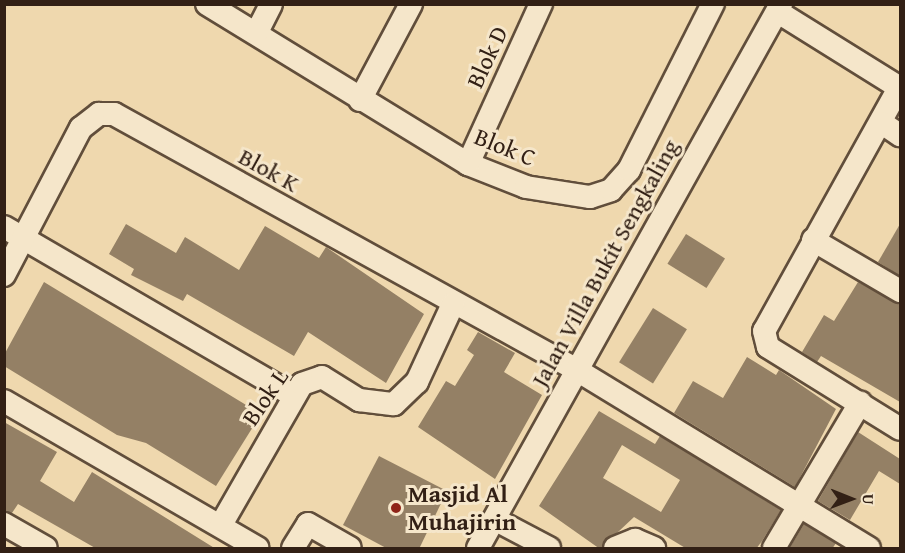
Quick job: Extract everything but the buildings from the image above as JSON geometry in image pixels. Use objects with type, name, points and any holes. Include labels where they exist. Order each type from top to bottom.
[{"type":"street","name":"Blok C","points":[[207,4],[256,32],[360,100],[468,164],[526,187],[590,197],[611,190],[629,170],[713,4]]},
{"type":"street","points":[[256,32],[271,4]]},
{"type":"street","points":[[360,100],[411,4]]},
{"type":"street","name":"Blok D","points":[[468,164],[541,4]]},
{"type":"street","points":[[780,8],[900,87],[891,129],[813,240],[764,331],[765,340],[791,363],[900,429]]},
{"type":"street","name":"Jalan Villa Bukit Sengkaling","points":[[478,549],[780,8]]},
{"type":"street","name":"Blok K","points":[[4,275],[81,128],[99,114],[114,114],[453,304],[577,370],[869,549]]},
{"type":"street","points":[[4,227],[294,396]]},
{"type":"street","points":[[813,240],[900,291]]},
{"type":"street","name":"Blok L","points":[[222,523],[294,396],[311,377],[322,377],[359,400],[383,407],[404,399],[417,382],[453,304]]},
{"type":"street","points":[[4,401],[222,523],[258,549]]},
{"type":"street","points":[[774,549],[860,403]]},
{"type":"street","points":[[496,520],[549,549]]},
{"type":"street","points":[[4,524],[46,549]]},
{"type":"street","points":[[293,549],[308,524],[350,549]]},
{"type":"street","points":[[615,549],[635,540],[654,549]]},
{"type":"place","name":"Masjid Al Muhajirin","points":[[396,508]]}]
